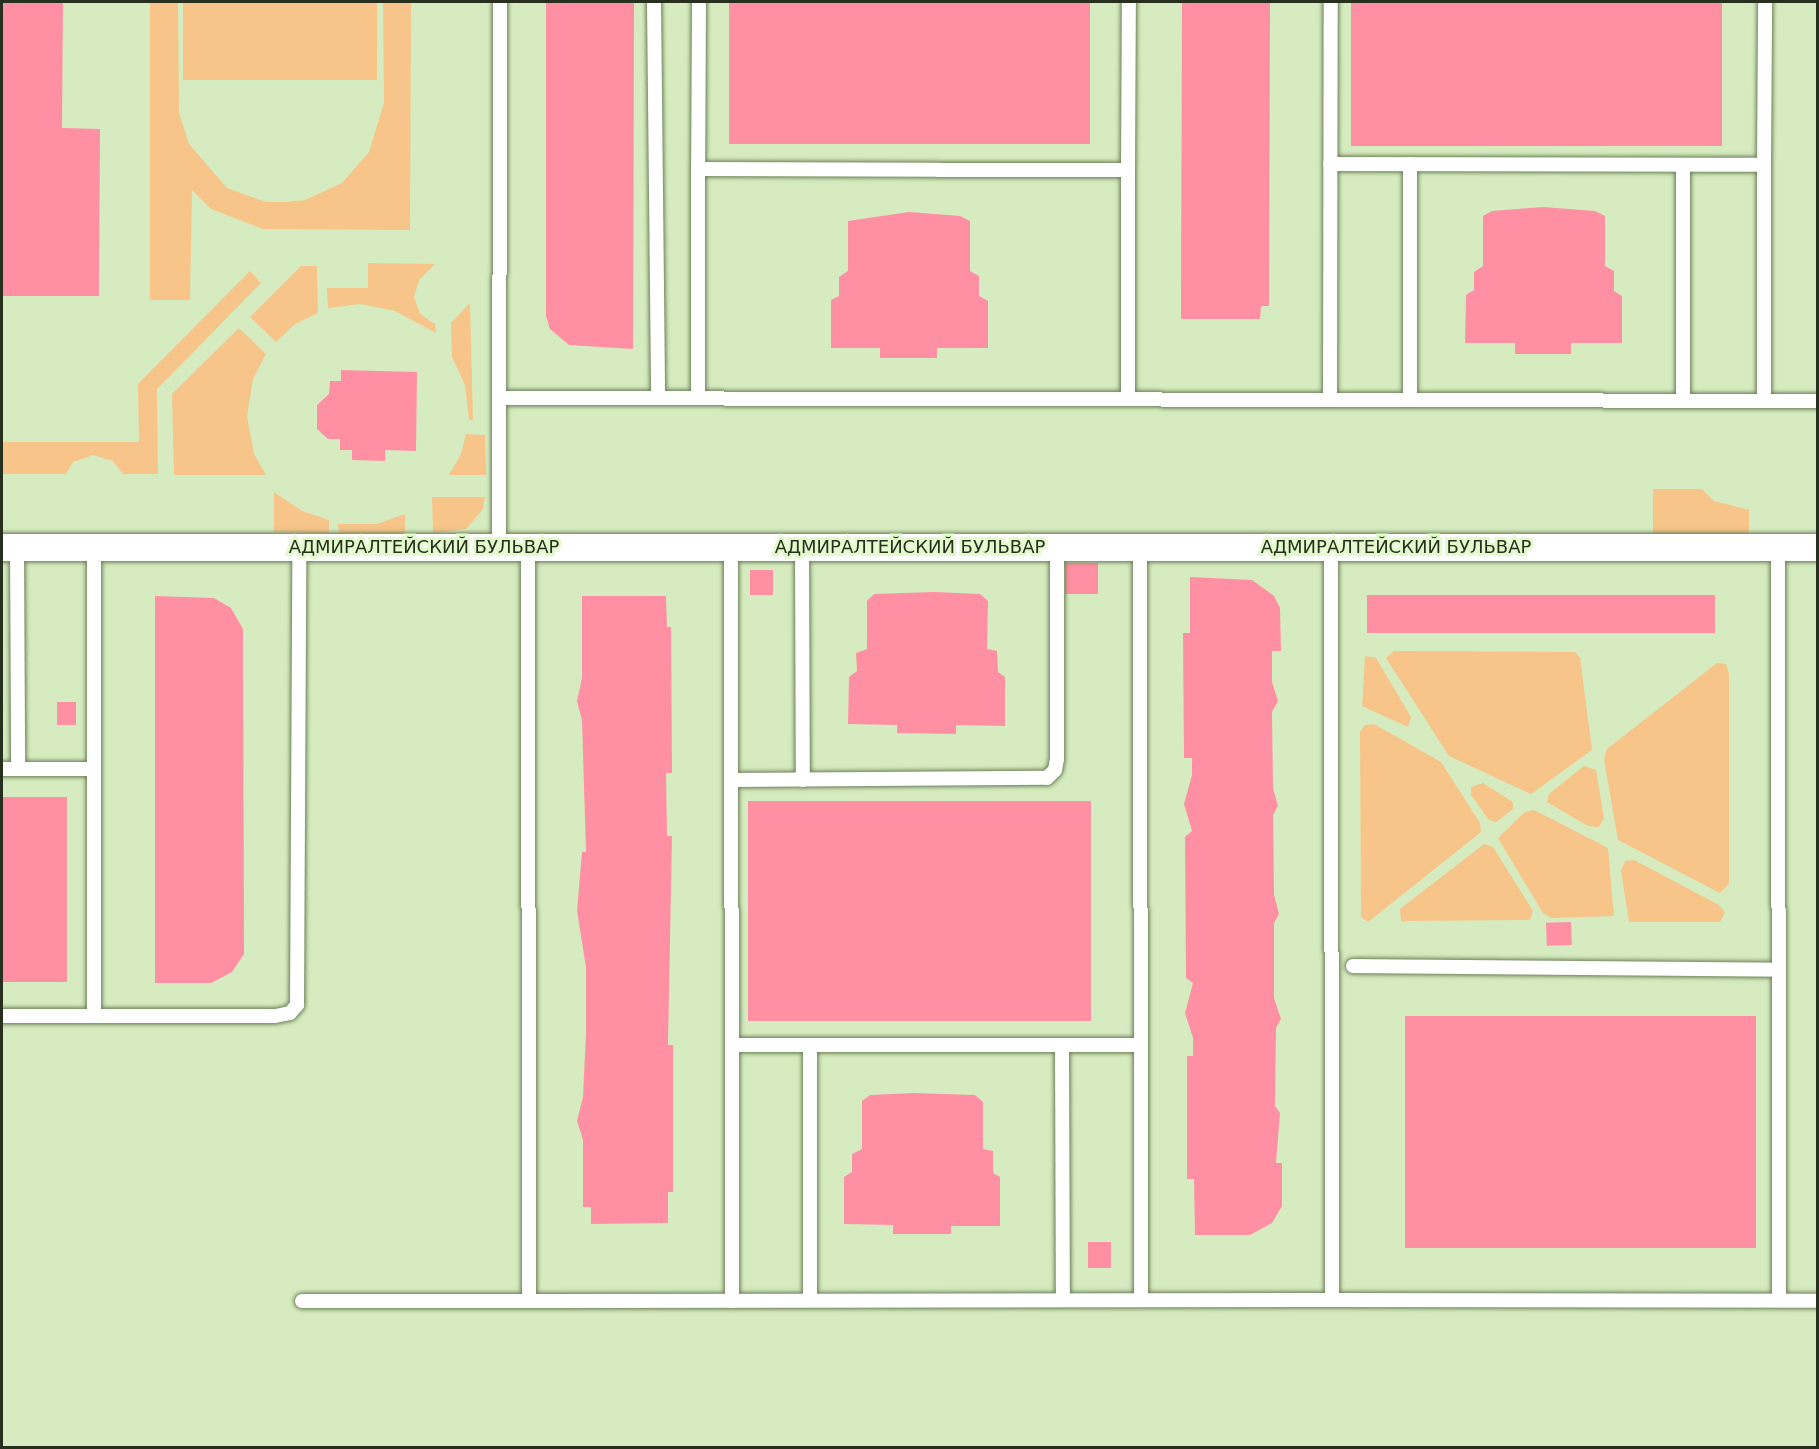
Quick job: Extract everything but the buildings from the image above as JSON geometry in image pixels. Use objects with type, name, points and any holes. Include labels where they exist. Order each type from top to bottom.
[{"type":"street","name":"АДМИРАЛТЕЙСКИЙ БУЛЬВАР","points":[[9,547],[1818,547]]},
{"type":"lane","points":[[499,547],[500,2]]},
{"type":"lane","points":[[654,2],[658,398]]},
{"type":"lane","points":[[698,398],[699,2]]},
{"type":"lane","points":[[1128,399],[1129,2]]},
{"type":"lane","points":[[1330,399],[1331,2]]},
{"type":"lane","points":[[1764,400],[1765,2]]},
{"type":"lane","points":[[1330,164],[1764,165]]},
{"type":"lane","points":[[1410,164],[1410,400]]},
{"type":"lane","points":[[1683,165],[1683,400]]},
{"type":"lane","points":[[698,169],[1128,170]]},
{"type":"lane","points":[[499,398],[1818,400]]},
{"type":"lane","points":[[9,547],[18,769]]},
{"type":"lane","points":[[94,547],[94,1016]]},
{"type":"lane","points":[[2,1016],[275,1016],[290,1013],[297,1005],[299,547]]},
{"type":"lane","points":[[528,547],[529,1301]]},
{"type":"lane","points":[[730,547],[732,1301]]},
{"type":"lane","points":[[802,547],[803,780]]},
{"type":"lane","points":[[731,780],[1034,779],[1056,770],[1057,547]]},
{"type":"lane","points":[[1140,547],[1142,1300]]},
{"type":"lane","points":[[1332,547],[1332,1300]]},
{"type":"lane","points":[[1778,547],[1779,1300]]},
{"type":"lane","points":[[2,769],[94,769]]},
{"type":"lane","points":[[1353,966],[1779,970]]},
{"type":"lane","points":[[732,1045],[1141,1045]]},
{"type":"lane","points":[[810,1045],[810,1300]]},
{"type":"lane","points":[[1062,1045],[1063,1300]]},
{"type":"lane","points":[[302,1301],[1818,1301]]},
{"type":"shaded area","points":[[150,2],[178,2],[179,113],[189,144],[227,188],[266,202],[286,202],[305,200],[342,183],[369,152],[384,103],[383,2],[411,2],[410,230],[263,229],[211,209],[192,190],[190,300],[150,300]]},
{"type":"shaded area","points":[[183,2],[377,2],[377,80],[183,80]]},
{"type":"shaded area","points":[[368,263],[435,264],[419,280],[414,297],[420,314],[435,324],[436,333],[395,311],[361,304],[328,308],[327,288],[368,288]]},
{"type":"shaded area","points":[[301,266],[317,266],[318,313],[295,324],[276,342],[250,317]]},
{"type":"shaded area","points":[[250,271],[261,283],[157,389],[158,474],[123,474],[113,461],[93,455],[73,462],[66,474],[2,474],[2,442],[139,442],[138,384]]},
{"type":"shaded area","points":[[470,303],[473,420],[469,420],[465,385],[452,357],[451,323]]},
{"type":"shaded area","points":[[239,328],[266,354],[253,379],[247,416],[254,454],[266,475],[174,475],[172,394]]},
{"type":"shaded area","points":[[466,434],[485,435],[486,475],[449,475],[461,454]]},
{"type":"shaded area","points":[[1653,489],[1702,489],[1714,501],[1749,510],[1749,535],[1653,535]]},
{"type":"shaded area","points":[[274,492],[302,511],[329,520],[329,533],[274,532]]},
{"type":"shaded area","points":[[432,497],[485,497],[483,509],[466,529],[433,533]]},
{"type":"shaded area","points":[[405,514],[405,533],[339,533],[338,524],[377,524]]},
{"type":"shaded area","points":[[1394,651],[1575,652],[1580,658],[1592,750],[1531,794],[1449,756],[1386,658]]},
{"type":"shaded area","points":[[1365,656],[1376,658],[1411,717],[1408,727],[1362,706]]},
{"type":"shaded area","points":[[1717,663],[1726,664],[1729,674],[1729,884],[1720,893],[1618,840],[1604,759],[1607,749]]},
{"type":"shaded area","points":[[1374,724],[1441,762],[1480,823],[1481,832],[1368,922],[1361,917],[1360,732],[1365,725]]},
{"type":"shaded area","points":[[1584,766],[1596,770],[1604,818],[1599,827],[1588,826],[1547,802],[1549,794]]},
{"type":"shaded area","points":[[1483,783],[1513,802],[1513,809],[1496,822],[1489,820],[1471,795],[1471,787]]},
{"type":"shaded area","points":[[1534,810],[1608,848],[1614,916],[1551,918],[1543,913],[1498,838],[1525,812]]},
{"type":"shaded area","points":[[1484,844],[1493,847],[1533,911],[1530,920],[1401,921],[1400,909]]},
{"type":"shaded area","points":[[1634,860],[1719,905],[1725,913],[1720,922],[1629,922],[1621,871],[1625,861]]}]
